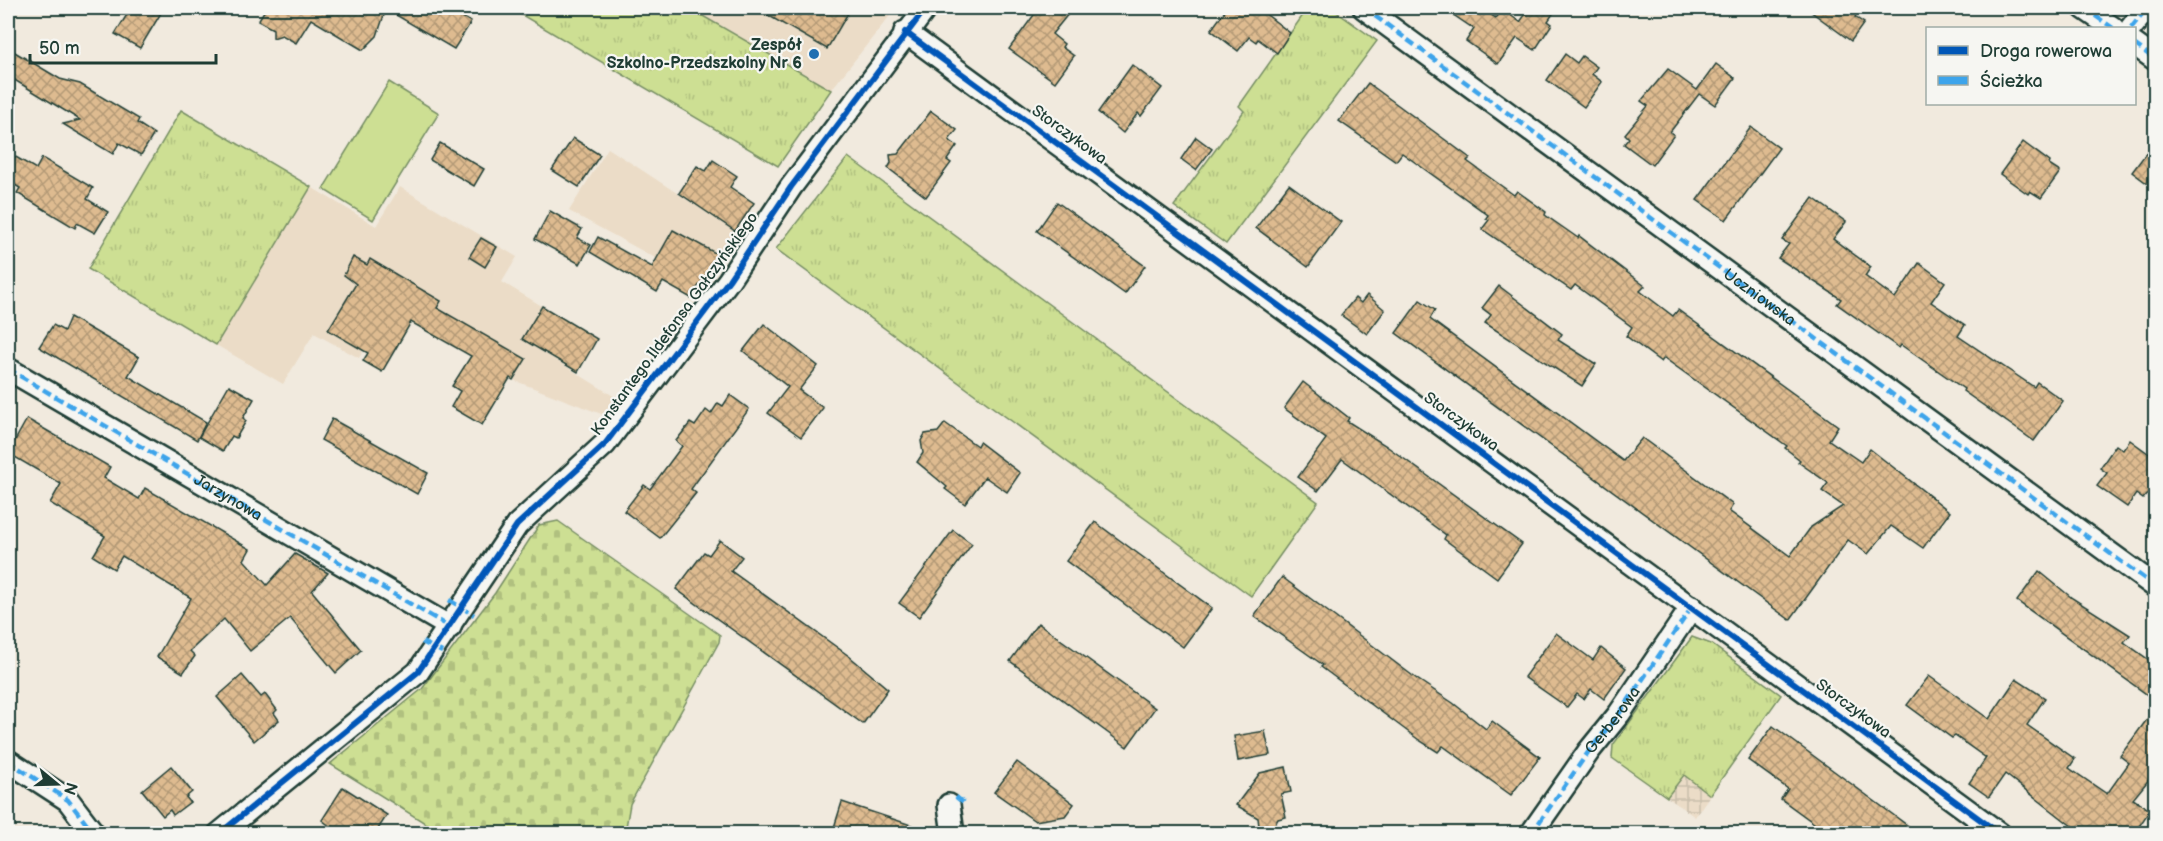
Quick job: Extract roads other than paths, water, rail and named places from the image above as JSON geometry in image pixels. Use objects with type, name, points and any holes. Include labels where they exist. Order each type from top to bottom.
[{"type":"street","name":"Konstantego Ildefonsa Gałczyńskiego","points":[[219,834],[418,672],[517,525],[577,472],[615,430],[729,279],[791,187],[905,32],[926,8]]},
{"type":"street","name":"Uczniowska","points":[[1364,8],[2156,587]]},
{"type":"street","points":[[2084,8],[2112,27]]},
{"type":"street","points":[[2132,27],[2147,8]]},
{"type":"street","name":"Storczykowa","points":[[905,32],[2000,834]]},
{"type":"street","points":[[2136,45],[2156,60]]},
{"type":"street","name":"Jarzynowa","points":[[8,369],[450,627]]},
{"type":"street","name":"Gerberowa","points":[[1531,834],[1589,751],[1619,714],[1692,607]]},
{"type":"street","points":[[8,761],[68,800],[94,834]]},
{"type":"street","points":[[949,805],[953,834]]},
{"type":"place","name":"Zespół Szkolno-Przedszkolny Nr 6","points":[[814,54]]}]
